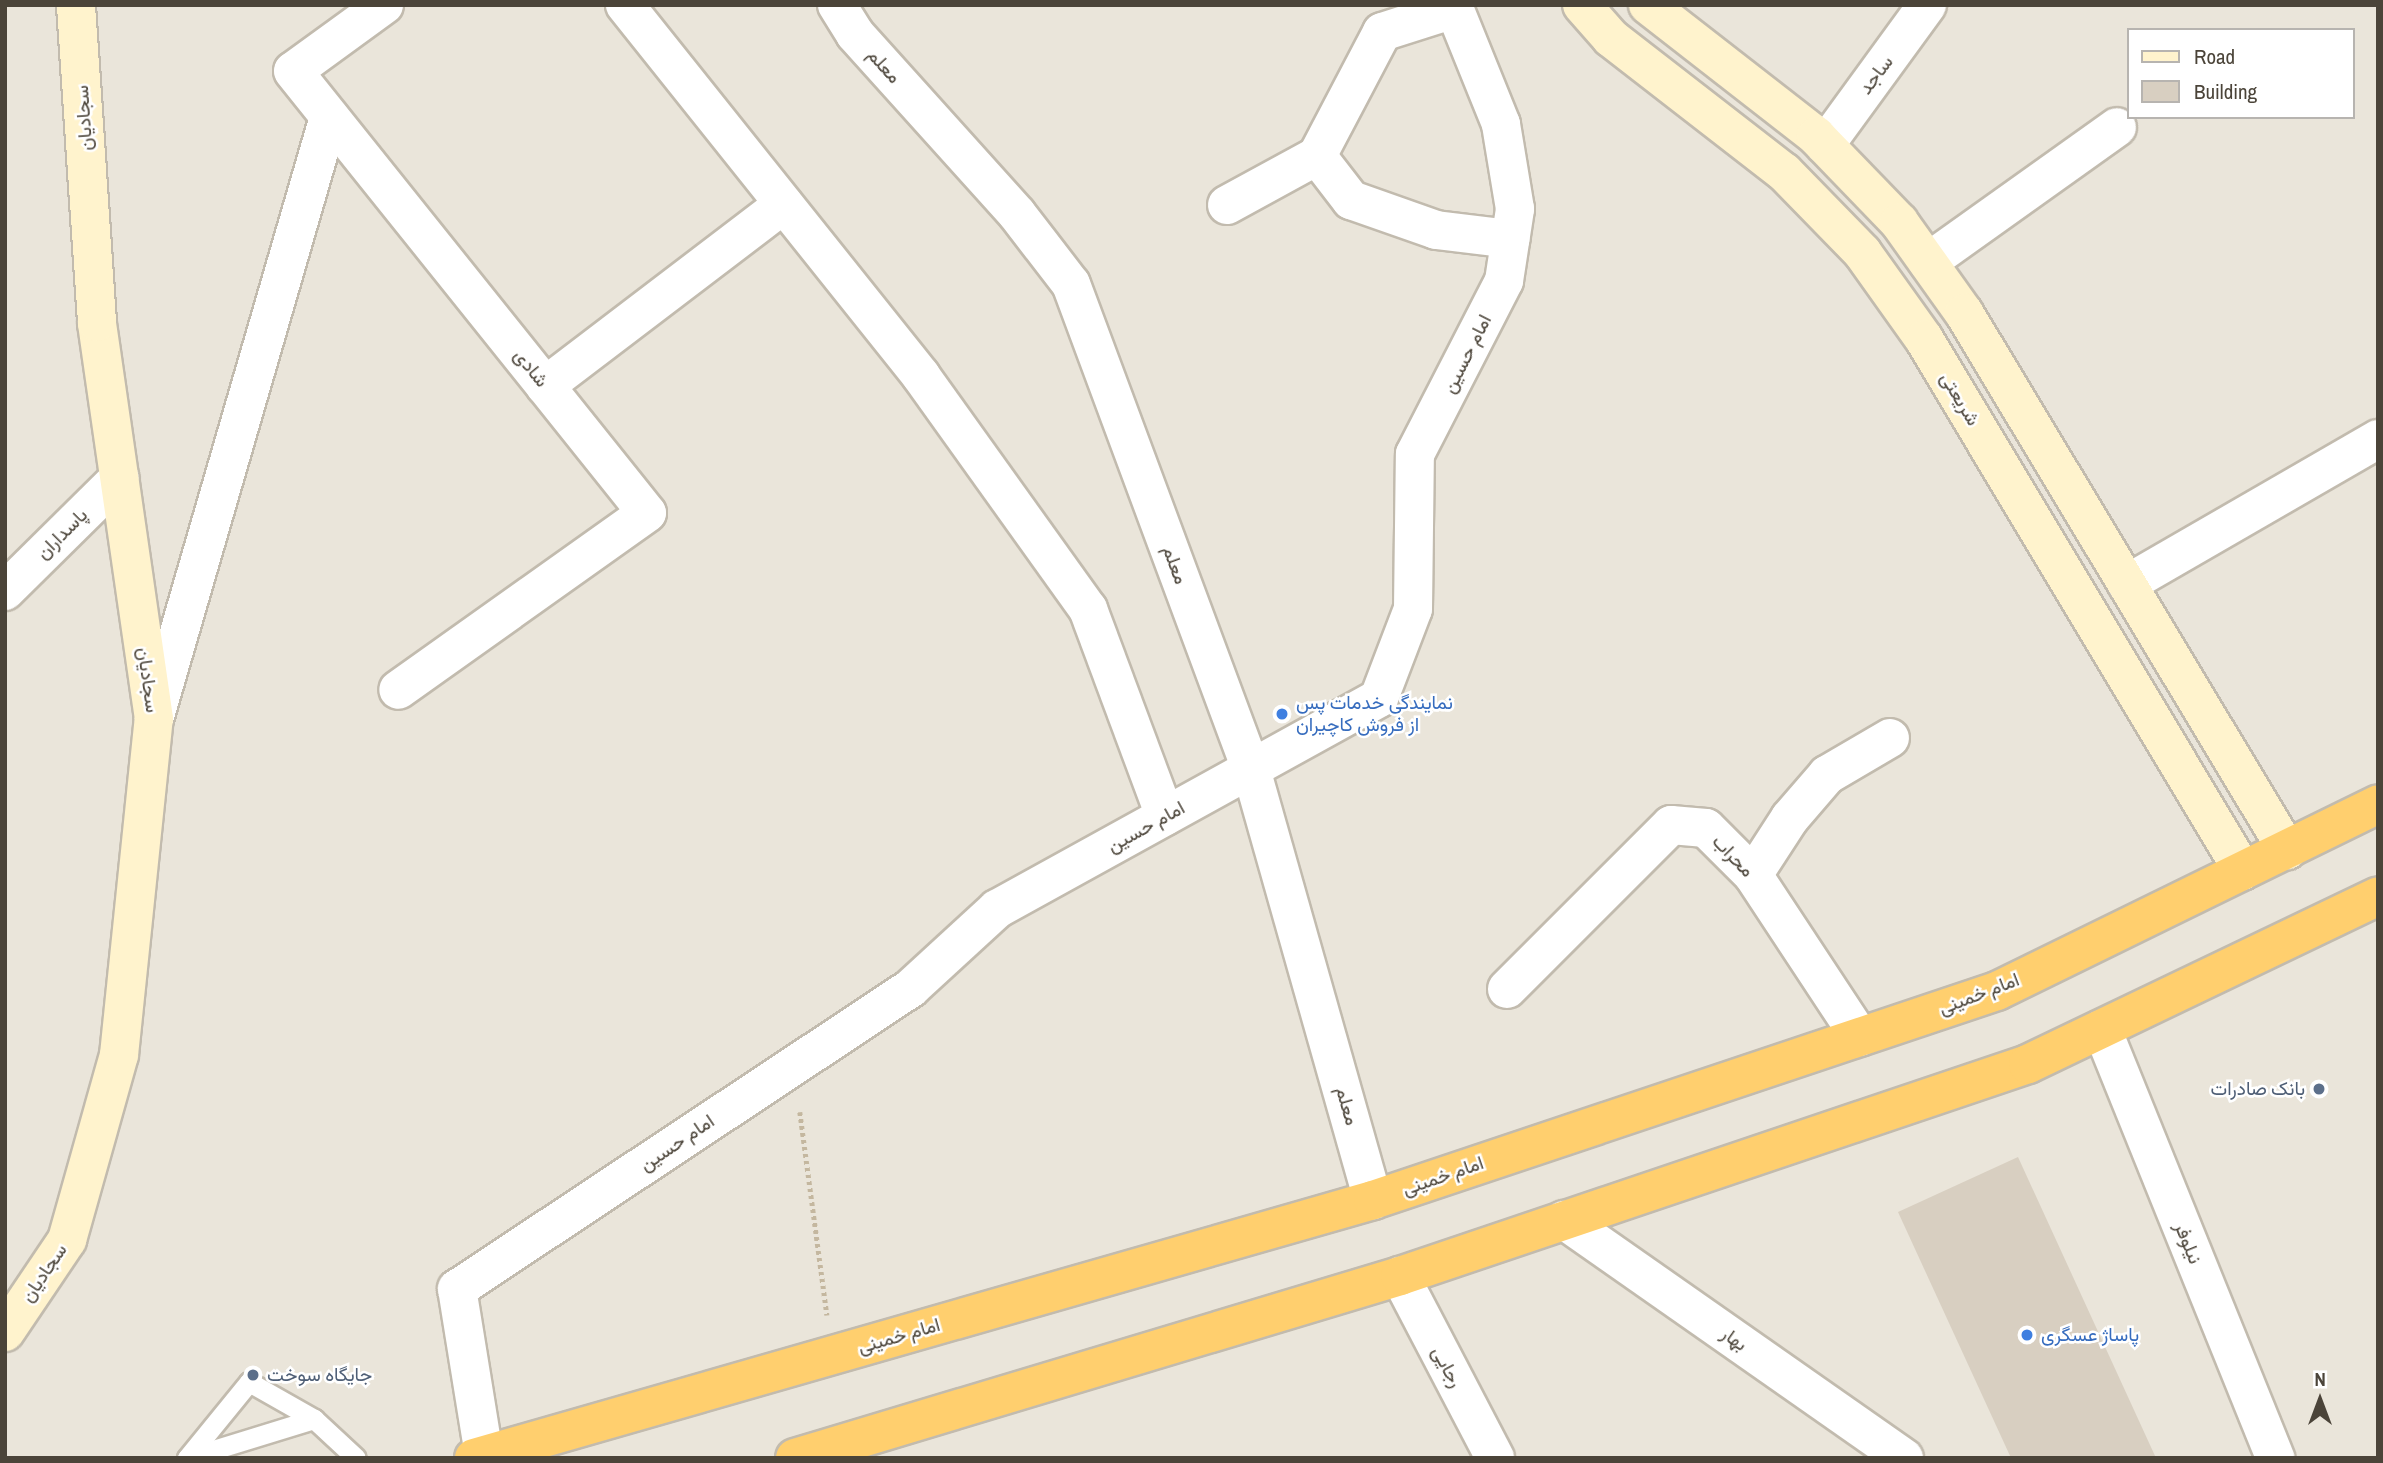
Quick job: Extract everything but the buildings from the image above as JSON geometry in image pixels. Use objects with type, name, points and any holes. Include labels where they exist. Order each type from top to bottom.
[{"type":"highway","name":"امام خمینی","points":[[479,1456],[1373,1200],[1997,990],[2378,804]]},
{"type":"highway","points":[[794,1458],[1399,1276],[2028,1065],[2378,896]]},
{"type":"street","name":"سجادیان","points":[[5,1332],[67,1240],[119,1055],[154,719],[97,322],[76,5]]},
{"type":"street","name":"شادی","points":[[384,5],[293,71],[648,513],[398,690]]},
{"type":"street","points":[[625,5],[921,376],[1088,609],[1165,816]]},
{"type":"street","name":"معلم","points":[[837,5],[855,34],[1017,214],[1071,284],[1251,769],[1373,1200]]},
{"type":"street","name":"شریعتی","points":[[1582,5],[1611,37],[1784,172],[1862,252],[1924,339],[2243,871]]},
{"type":"street","points":[[1648,5],[1825,145],[1899,222],[1964,313],[2287,850]]},
{"type":"street","name":"ساجد","points":[[1825,145],[1927,5]]},
{"type":"street","points":[[1227,205],[1317,156],[1382,32],[1454,7]]},
{"type":"street","name":"امام حسین","points":[[479,1456],[457,1289],[911,988],[997,909],[1379,698],[1413,609],[1415,454],[1504,281],[1515,209],[1501,124],[1454,7]]},
{"type":"street","points":[[154,719],[329,117]]},
{"type":"street","points":[[1928,262],[2117,127]]},
{"type":"street","points":[[1317,156],[1351,200],[1436,230],[1510,240]]},
{"type":"street","points":[[545,386],[784,204]]},
{"type":"street","points":[[2127,584],[2378,439]]},
{"type":"street","name":"پاسداران","points":[[5,591],[119,478]]},
{"type":"street","points":[[1753,875],[1790,818],[1828,775],[1889,738]]},
{"type":"street","points":[[2210,816],[2252,791]]},
{"type":"street","name":"محراب","points":[[1507,989],[1671,825],[1706,828],[1753,875],[1860,1037]]},
{"type":"street","name":"نیلوفر","points":[[2102,1029],[2275,1458]]},
{"type":"street","name":"بهار","points":[[1564,1220],[1904,1458]]},
{"type":"street","name":"رجایی","points":[[1399,1276],[1495,1458]]},
{"type":"lane","points":[[187,1458],[249,1382],[314,1419],[356,1458]]},
{"type":"lane","points":[[187,1458],[314,1419]]},
{"type":"path","points":[[794,1066],[832,1355]]},
{"type":"shaded area","points":[[5,5],[2378,5],[2378,1458],[5,1458]]},
{"type":"place","name":"نمایندگی خدمات پس از فروش کاچیران","points":[[1282,714]]},
{"type":"place","name":"بانک صادرات","points":[[2319,1089]]},
{"type":"place","name":"پاساژ عسگری","points":[[2027,1335]]},
{"type":"place","name":"جایگاه سوخت","points":[[253,1375]]}]
